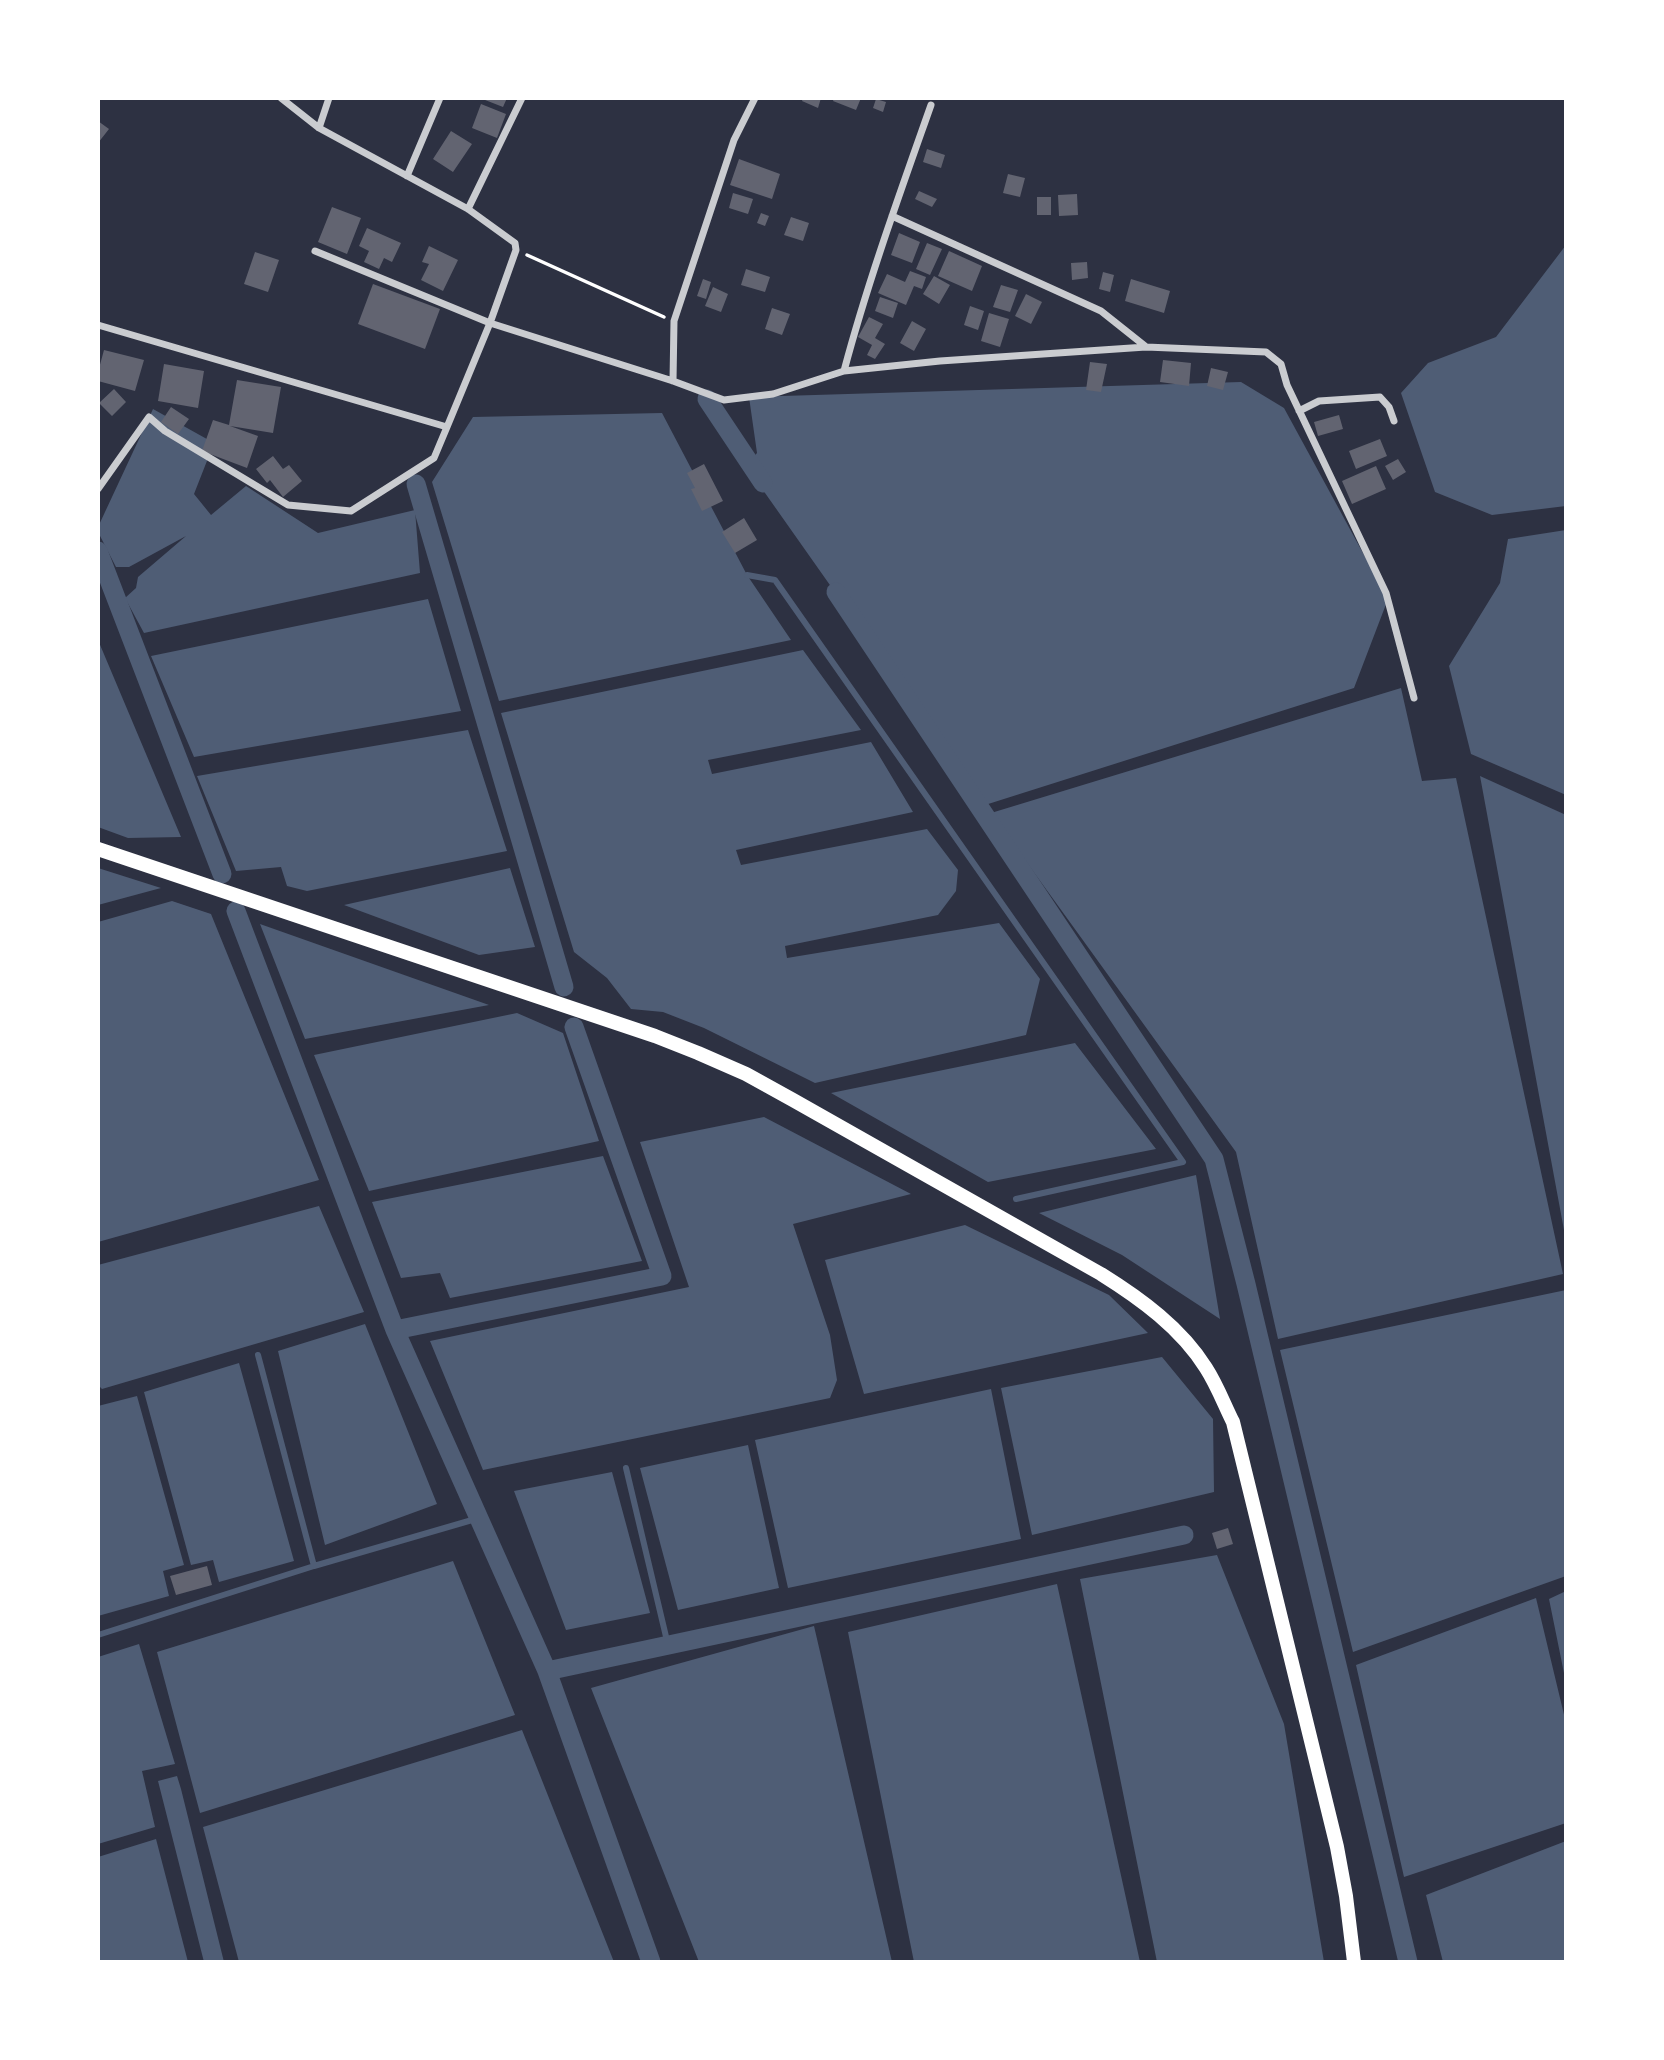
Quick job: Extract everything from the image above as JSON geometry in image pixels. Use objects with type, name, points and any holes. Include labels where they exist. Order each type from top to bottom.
[{"type":"main road","points":[[98,849],[655,1036],[746,1074],[1127,1290],[1155,1312],[1190,1346],[1206,1369],[1233,1422],[1337,1847],[1354,1962]]},
{"type":"street","points":[[98,489],[149,417],[165,430],[288,505],[351,511],[434,458],[490,323],[516,250],[515,243],[468,209],[319,128],[281,98]]},
{"type":"street","points":[[319,128],[329,98]]},
{"type":"street","points":[[407,176],[440,98]]},
{"type":"street","points":[[468,209],[522,98]]},
{"type":"street","points":[[673,381],[674,321],[734,141],[755,98]]},
{"type":"street","points":[[844,371],[892,216],[931,105]]},
{"type":"street","points":[[892,216],[1101,311],[1146,347]]},
{"type":"street","points":[[315,251],[490,323],[673,381],[724,400],[773,394],[844,371],[940,361],[1146,347],[1266,352],[1281,364],[1287,385],[1386,593],[1414,698]]},
{"type":"street","points":[[98,325],[447,427]]},
{"type":"street","points":[[1299,411],[1319,401],[1380,397],[1389,407],[1394,421]]},
{"type":"path","points":[[516,250],[674,321]]},
{"type":"water","points":[[1566,245],[1566,506],[1492,515],[1435,492],[1401,393],[1428,363],[1496,337]]},
{"type":"water","points":[[1241,382],[1284,408],[1388,599],[1354,688],[985,805],[746,466],[757,453],[749,397]]},
{"type":"water","points":[[153,409],[214,443],[194,494],[211,515],[246,486],[318,533],[415,510],[420,573],[144,633],[125,598],[136,588],[138,577],[186,536],[129,567],[116,567],[98,527]]},
{"type":"water","points":[[662,413],[747,575],[791,640],[499,701],[432,482],[473,417]]},
{"type":"water","points":[[1566,530],[1566,795],[1471,754],[1449,666],[1500,583],[1508,539]]},
{"type":"water","points":[[428,599],[461,711],[194,757],[151,656]]},
{"type":"water","points":[[98,640],[181,837],[128,838],[98,827]]},
{"type":"water","points":[[803,650],[861,730],[708,760],[712,774],[871,742],[913,812],[736,850],[741,865],[927,829],[958,870],[956,891],[938,915],[785,946],[787,958],[999,923],[1040,979],[1026,1035],[815,1083],[704,1028],[663,1012],[631,1009],[607,978],[574,952],[501,713]]},
{"type":"water","points":[[1401,688],[1422,781],[1456,778],[1563,1274],[1278,1339],[1236,1152],[991,813]]},
{"type":"water","points":[[468,730],[507,851],[307,891],[287,886],[281,867],[236,871],[197,776]]},
{"type":"water","points":[[1480,776],[1566,815],[1566,1241]]},
{"type":"water","points":[[98,868],[161,888],[98,905]]},
{"type":"water","points":[[510,868],[535,947],[479,955],[344,905]]},
{"type":"water","points":[[172,901],[211,914],[319,1180],[98,1242],[98,922]]},
{"type":"water","points":[[260,924],[489,1005],[305,1039]]},
{"type":"water","points":[[517,1013],[563,1033],[599,1141],[369,1191],[314,1055]]},
{"type":"water","points":[[1075,1043],[1156,1149],[988,1182],[831,1093]]},
{"type":"water","points":[[764,1117],[911,1194],[793,1224],[830,1335],[837,1380],[830,1398],[483,1470],[430,1341],[689,1287],[640,1142]]},
{"type":"water","points":[[603,1156],[642,1261],[450,1298],[440,1273],[401,1278],[372,1202]]},
{"type":"water","points":[[1196,1175],[1220,1319],[1122,1255],[1039,1213]]},
{"type":"water","points":[[319,1206],[364,1312],[102,1389],[98,1385],[98,1265]]},
{"type":"water","points":[[965,1225],[1109,1295],[1148,1333],[864,1394],[825,1260]]},
{"type":"water","points":[[1566,1290],[1566,1576],[1353,1652],[1280,1350]]},
{"type":"water","points":[[365,1324],[437,1504],[325,1545],[278,1351]]},
{"type":"water","points":[[1162,1357],[1213,1419],[1214,1492],[1032,1535],[1001,1388]]},
{"type":"water","points":[[239,1363],[294,1561],[219,1582],[213,1560],[191,1565],[144,1392]]},
{"type":"water","points":[[991,1389],[1021,1539],[788,1588],[755,1440]]},
{"type":"water","points":[[137,1396],[184,1565],[163,1571],[169,1596],[98,1616],[98,1406]]},
{"type":"water","points":[[748,1445],[779,1588],[678,1610],[640,1468]]},
{"type":"water","points":[[612,1472],[650,1613],[566,1630],[514,1491]]},
{"type":"water","points":[[1217,1555],[1284,1724],[1324,1962],[1157,1962],[1080,1579]]},
{"type":"water","points":[[453,1561],[515,1715],[200,1813],[157,1652]]},
{"type":"water","points":[[1057,1584],[1140,1962],[914,1962],[848,1632]]},
{"type":"water","points":[[1566,1591],[1566,1683],[1549,1599]]},
{"type":"water","points":[[1536,1598],[1566,1723],[1566,1823],[1404,1877],[1356,1665]]},
{"type":"water","points":[[814,1626],[892,1962],[699,1962],[591,1688]]},
{"type":"water","points":[[139,1644],[175,1764],[142,1771],[155,1827],[98,1844],[98,1657]]},
{"type":"water","points":[[522,1730],[614,1962],[239,1962],[203,1827]]},
{"type":"water","points":[[177,1776],[224,1962],[204,1962],[158,1781]]},
{"type":"water","points":[[156,1839],[188,1962],[98,1962],[98,1857]]},
{"type":"water","points":[[1566,1841],[1566,1962],[1443,1962],[1426,1895]]},
{"type":"building","points":[[480,98],[507,98],[503,107]]},
{"type":"building","points":[[803,98],[821,98],[818,108],[802,101]]},
{"type":"building","points":[[834,98],[861,98],[856,110],[833,101]]},
{"type":"building","points":[[876,99],[886,102],[883,112],[873,108]]},
{"type":"building","points":[[481,104],[506,114],[497,138],[472,128]]},
{"type":"building","points":[[98,121],[109,129],[98,143]]},
{"type":"building","points":[[451,131],[472,144],[453,172],[433,159]]},
{"type":"building","points":[[927,149],[945,155],[941,168],[923,162]]},
{"type":"building","points":[[739,159],[780,174],[772,199],[730,185]]},
{"type":"building","points":[[1008,174],[1025,178],[1020,197],[1003,193]]},
{"type":"building","points":[[919,191],[937,199],[932,207],[915,199]]},
{"type":"building","points":[[733,193],[753,199],[748,214],[729,208]]},
{"type":"building","points":[[1077,194],[1078,215],[1059,216],[1058,195]]},
{"type":"building","points":[[1037,197],[1051,197],[1051,215],[1037,215]]},
{"type":"building","points":[[332,207],[361,218],[347,254],[318,242]]},
{"type":"building","points":[[761,213],[769,216],[765,226],[757,223]]},
{"type":"building","points":[[791,217],[809,223],[803,241],[784,235]]},
{"type":"building","points":[[367,228],[401,243],[392,262],[384,258],[379,269],[364,262],[369,251],[359,246]]},
{"type":"building","points":[[899,233],[920,242],[912,263],[891,255]]},
{"type":"building","points":[[927,243],[942,249],[930,275],[916,269]]},
{"type":"building","points":[[429,246],[458,260],[443,291],[421,280],[429,264],[422,262]]},
{"type":"building","points":[[949,251],[982,266],[972,291],[938,276]]},
{"type":"building","points":[[255,252],[279,260],[268,292],[244,284]]},
{"type":"building","points":[[1087,262],[1088,278],[1072,280],[1071,263]]},
{"type":"building","points":[[746,269],[770,277],[765,292],[741,285]]},
{"type":"building","points":[[910,271],[926,277],[922,289],[914,286],[906,305],[878,293],[887,274],[905,282]]},
{"type":"building","points":[[1103,272],[1114,275],[1110,292],[1099,289]]},
{"type":"building","points":[[934,276],[950,285],[939,304],[923,294]]},
{"type":"building","points":[[703,279],[711,282],[706,299],[697,296]]},
{"type":"building","points":[[1131,279],[1170,291],[1164,313],[1125,301]]},
{"type":"building","points":[[373,284],[440,309],[425,349],[358,324]]},
{"type":"building","points":[[1001,285],[1018,290],[1010,312],[993,307]]},
{"type":"building","points":[[713,287],[728,294],[721,312],[705,306]]},
{"type":"building","points":[[1026,294],[1042,302],[1031,324],[1015,316]]},
{"type":"building","points":[[880,297],[898,303],[893,318],[875,311]]},
{"type":"building","points":[[970,306],[984,311],[978,330],[964,325]]},
{"type":"building","points":[[772,308],[790,314],[782,335],[765,329]]},
{"type":"building","points":[[989,313],[1009,319],[1000,347],[981,341]]},
{"type":"building","points":[[869,317],[883,324],[875,338],[885,344],[875,359],[867,355],[872,345],[858,337]]},
{"type":"building","points":[[912,321],[926,329],[914,351],[900,343]]},
{"type":"building","points":[[104,350],[144,360],[135,391],[98,381]]},
{"type":"building","points":[[1163,360],[1191,363],[1189,386],[1160,382]]},
{"type":"building","points":[[1090,362],[1107,364],[1101,392],[1086,390]]},
{"type":"building","points":[[164,364],[204,371],[198,408],[158,401]]},
{"type":"building","points":[[1211,368],[1228,372],[1223,390],[1207,386]]},
{"type":"building","points":[[237,380],[281,387],[273,433],[230,426],[258,436],[247,468],[202,451],[213,420],[229,425]]},
{"type":"building","points":[[114,389],[126,402],[112,416],[99,403]]},
{"type":"building","points":[[171,407],[189,419],[178,434],[161,422]]},
{"type":"building","points":[[1339,415],[1343,429],[1318,436],[1314,422]]},
{"type":"building","points":[[1380,439],[1387,456],[1356,469],[1349,451]]},
{"type":"building","points":[[273,456],[283,469],[289,465],[302,481],[283,497],[270,480],[267,483],[256,469]]},
{"type":"building","points":[[1398,459],[1406,472],[1393,480],[1385,466]]},
{"type":"building","points":[[704,464],[723,501],[702,511],[691,489],[695,488],[687,473]]},
{"type":"building","points":[[1376,466],[1386,489],[1352,504],[1342,481]]},
{"type":"building","points":[[744,518],[757,540],[735,553],[722,532]]},
{"type":"building","points":[[1228,1528],[1233,1544],[1217,1549],[1212,1533]]},
{"type":"building","points":[[207,1566],[212,1585],[176,1595],[170,1576]]},
{"type":"waterway","points":[[707,399],[763,483]]},
{"type":"waterway","points":[[416,484],[564,987]]},
{"type":"waterway","points":[[98,551],[222,874]]},
{"type":"waterway","points":[[747,575],[775,580],[1183,1162],[1016,1199]]},
{"type":"waterway","points":[[836,592],[1214,1159],[1408,1962]]},
{"type":"waterway","points":[[236,911],[395,1330],[547,1671],[651,1962]]},
{"type":"waterway","points":[[395,1330],[662,1276],[574,1027]]},
{"type":"waterway","points":[[258,1355],[314,1566]]},
{"type":"waterway","points":[[626,1468],[668,1645]]},
{"type":"waterway","points":[[98,1635],[314,1566],[479,1518]]},
{"type":"waterway","points":[[547,1671],[1184,1535]]}]
